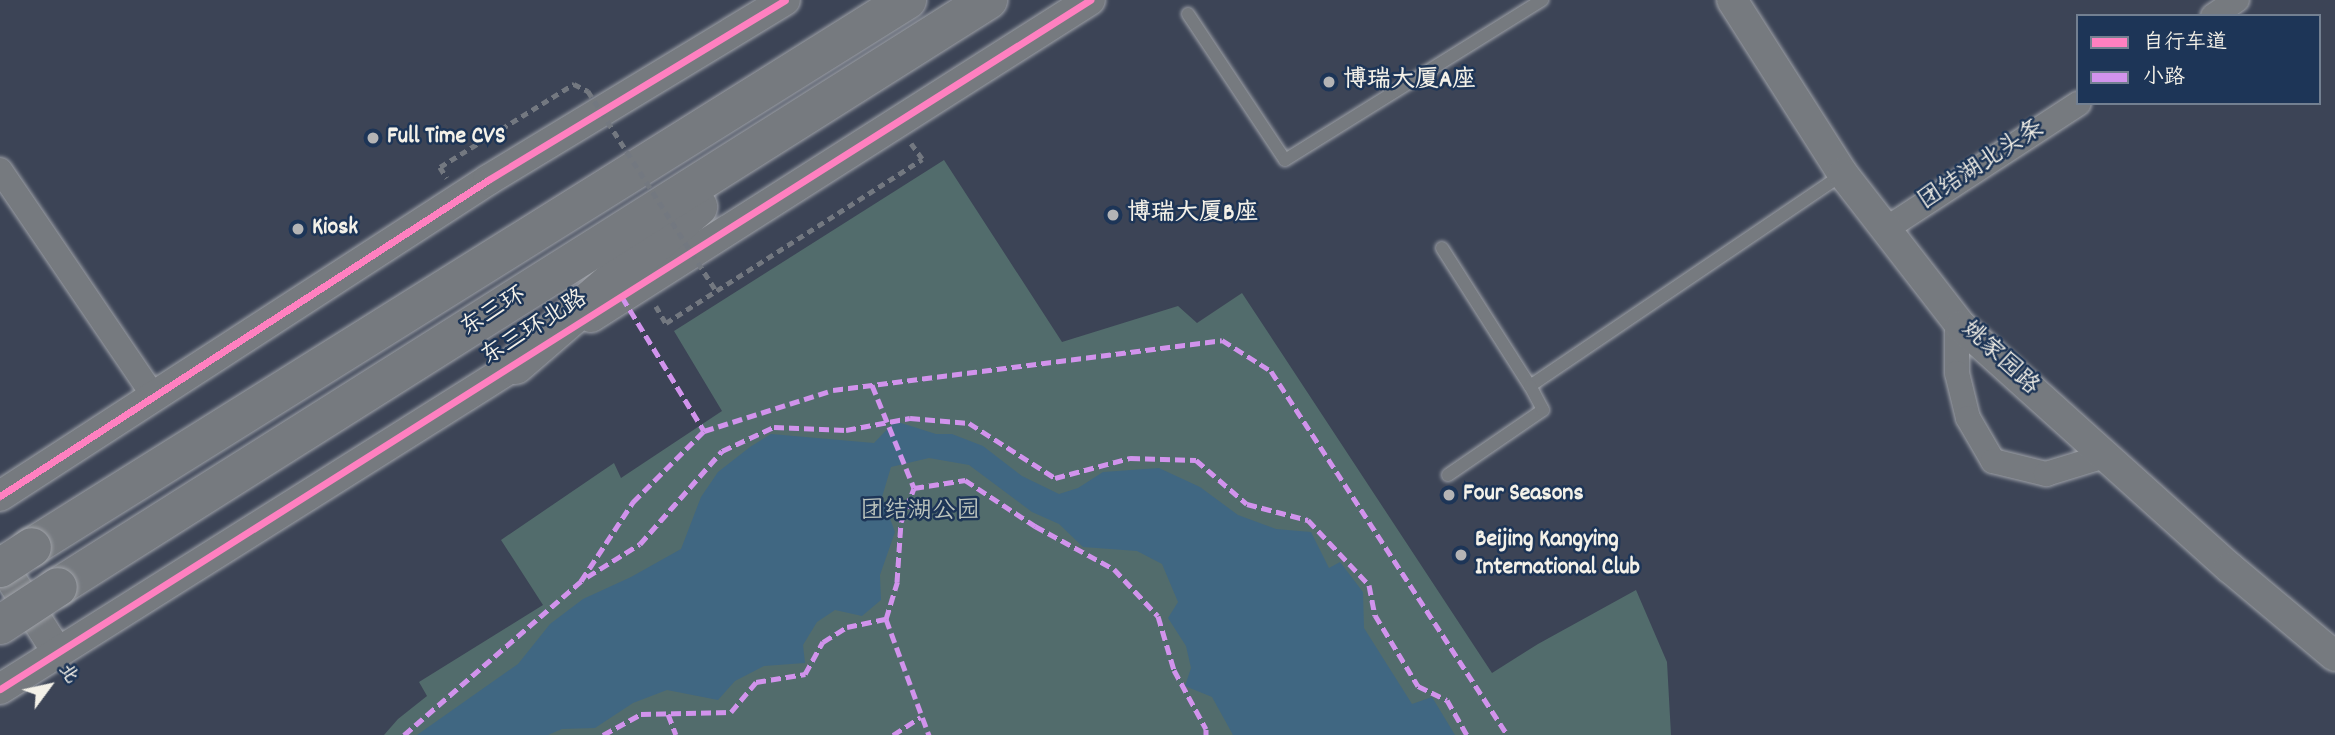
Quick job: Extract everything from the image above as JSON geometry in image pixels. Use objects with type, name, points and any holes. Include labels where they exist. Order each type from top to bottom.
[{"type":"highway","points":[[836,46],[873,0]]},
{"type":"highway","name":"东三环","points":[[0,568],[16,555],[907,0]]},
{"type":"highway","name":"东三环","points":[[0,625],[988,0]]},
{"type":"highway","points":[[952,23],[1008,0]]},
{"type":"highway","points":[[515,365],[795,124]]},
{"type":"street","points":[[0,496],[488,180],[785,0]]},
{"type":"street","name":"东三环北路","points":[[0,690],[1090,0]]},
{"type":"street","name":"姚家园路","points":[[1732,0],[1843,174],[1957,320],[2105,456],[2335,656]]},
{"type":"street","points":[[2216,14],[2237,0]]},
{"type":"street","name":"团结湖北头条","points":[[1886,229],[2076,105]]},
{"type":"street","points":[[0,170],[154,397]]},
{"type":"street","points":[[1957,320],[1957,373],[1968,418],[1993,461],[2046,474],[2105,456]]},
{"type":"street","points":[[16,555],[58,653]]},
{"type":"lane","points":[[1188,14],[1285,160],[1542,0]]},
{"type":"lane","points":[[1530,386],[1843,174]]},
{"type":"lane","points":[[1442,248],[1530,386],[1543,411],[1448,475]]},
{"type":"path","points":[[440,167],[574,85],[588,91],[716,290]]},
{"type":"path","points":[[666,323],[922,159]]},
{"type":"green space","name":"团结湖公园","points":[[944,160],[1062,342],[1178,306],[1197,323],[1242,293],[1492,673],[1538,644],[1636,590],[1667,662],[1671,735],[384,735],[398,719],[427,696],[419,682],[543,605],[501,540],[614,463],[621,478],[722,411],[674,331]]},
{"type":"water","points":[[895,421],[936,434],[952,434],[983,446],[1022,476],[1059,494],[1078,488],[1103,472],[1159,468],[1200,487],[1238,515],[1276,529],[1311,532],[1329,568],[1340,562],[1363,592],[1364,628],[1412,704],[1432,697],[1455,735],[1233,735],[1212,697],[1185,686],[1191,668],[1186,646],[1168,618],[1178,602],[1162,564],[1137,551],[1083,547],[1059,524],[1032,512],[969,465],[929,458],[891,467],[882,497],[895,532],[880,575],[881,600],[862,616],[835,610],[817,622],[803,645],[805,663],[764,666],[735,681],[718,700],[667,690],[633,703],[595,728],[562,729],[548,735],[417,735],[518,664],[550,624],[583,599],[631,577],[681,549],[701,497],[718,472],[750,447],[771,434],[874,443]]},
{"type":"marked path","points":[[622,297],[704,431]]},
{"type":"marked path","points":[[404,735],[581,581],[633,502],[704,431],[833,390],[1222,340],[1271,371],[1507,735]]},
{"type":"marked path","points":[[872,385],[914,488]]},
{"type":"marked path","points":[[587,577],[640,544],[722,451],[774,427],[846,430],[910,418],[969,423],[1055,478],[1130,458],[1196,460],[1247,504],[1308,520],[1369,585],[1375,615],[1418,686],[1447,700],[1467,735]]},
{"type":"marked path","points":[[603,735],[641,714],[731,712],[756,682],[805,674],[823,642],[847,627],[886,619],[897,582],[901,522],[914,488],[965,480],[1035,526],[1114,569],[1158,616],[1174,670],[1206,729],[1206,735]]},
{"type":"marked path","points":[[886,619],[929,735]]},
{"type":"marked path","points":[[668,714],[676,735]]},
{"type":"marked path","points":[[893,735],[921,717]]},
{"type":"cycle path","points":[[0,496],[488,180],[785,0]]},
{"type":"cycle path","points":[[0,689],[1090,0]]},
{"type":"place","name":"博瑞大厦A座","points":[[1329,82]]},
{"type":"place","name":"Full Time CVS","points":[[373,138]]},
{"type":"place","name":"博瑞大厦B座","points":[[1113,215]]},
{"type":"place","name":"Kiosk","points":[[298,229]]},
{"type":"place","name":"Four Seasons","points":[[1449,495]]},
{"type":"place","name":"Beijing Kangying International Club","points":[[1461,555]]}]
